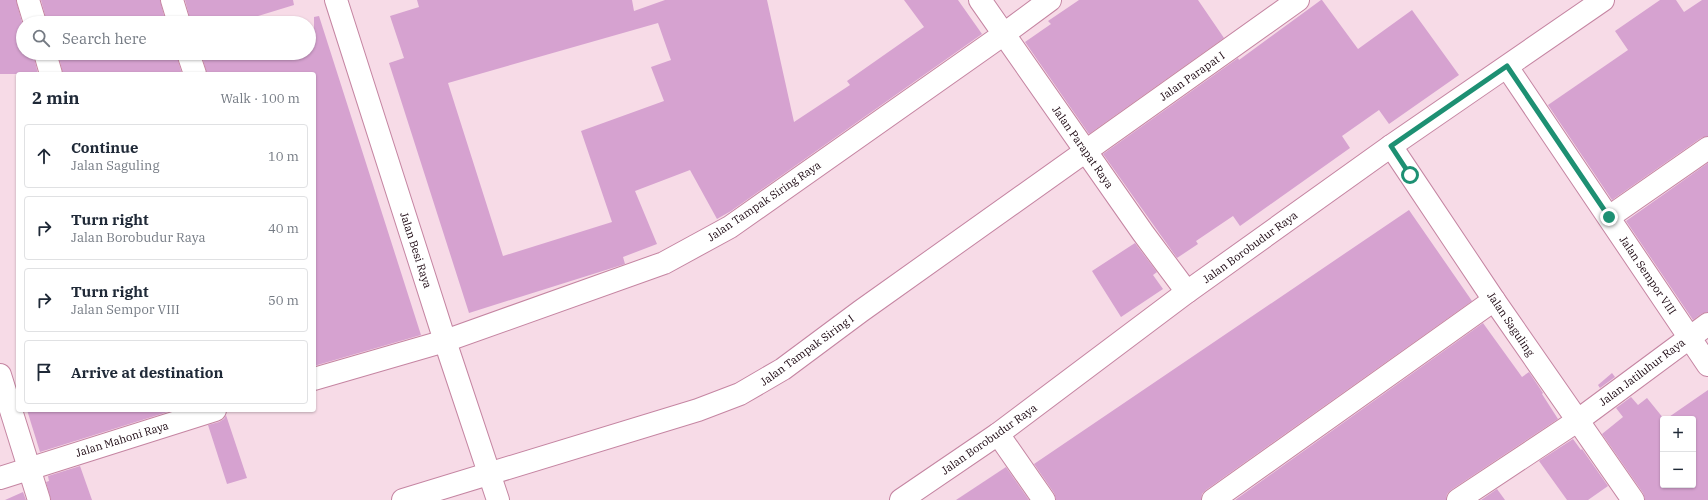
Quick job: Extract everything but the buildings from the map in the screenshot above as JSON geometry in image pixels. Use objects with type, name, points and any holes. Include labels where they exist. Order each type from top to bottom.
[{"type":"street","points":[[28,0],[33,16]]},
{"type":"street","points":[[172,0],[177,16]]},
{"type":"street","name":"Jalan Besi Raya","points":[[336,0],[445,341],[498,500]]},
{"type":"street","name":"Jalan Parapat Raya","points":[[980,0],[1187,292]]},
{"type":"street","name":"Jalan Tampak Siring Raya","points":[[445,341],[664,263],[698,246],[730,227],[1050,0]]},
{"type":"street","name":"Jalan Parapat I","points":[[1086,151],[1298,0]]},
{"type":"street","name":"Jalan Borobudur Raya","points":[[901,500],[998,434],[1187,292],[1391,146],[1603,0]]},
{"type":"street","points":[[47,60],[51,72]]},
{"type":"street","points":[[190,60],[194,72]]},
{"type":"street","name":"Jalan Sempor VIII","points":[[1507,66],[1708,365]]},
{"type":"street","name":"Jalan Saguling","points":[[1391,146],[1494,300],[1633,500]]},
{"type":"street","points":[[1609,217],[1708,148]]},
{"type":"street","name":"Jalan Tampak Siring I","points":[[403,500],[698,410],[740,394],[758,385],[783,369],[861,311],[1086,151]]},
{"type":"street","points":[[1213,500],[1494,300]]},
{"type":"street","name":"Jalan Jatiluhur Raya","points":[[1458,500],[1577,421],[1708,324]]},
{"type":"street","points":[[316,378],[445,341]]},
{"type":"street","points":[[0,375],[39,500]]},
{"type":"street","name":"Jalan Mahoni Raya","points":[[0,478],[162,418],[202,412]]},
{"type":"street","points":[[998,434],[1044,500]]},
{"type":"route","points":[[1410,175],[1391,146],[1507,66],[1609,217]]}]
